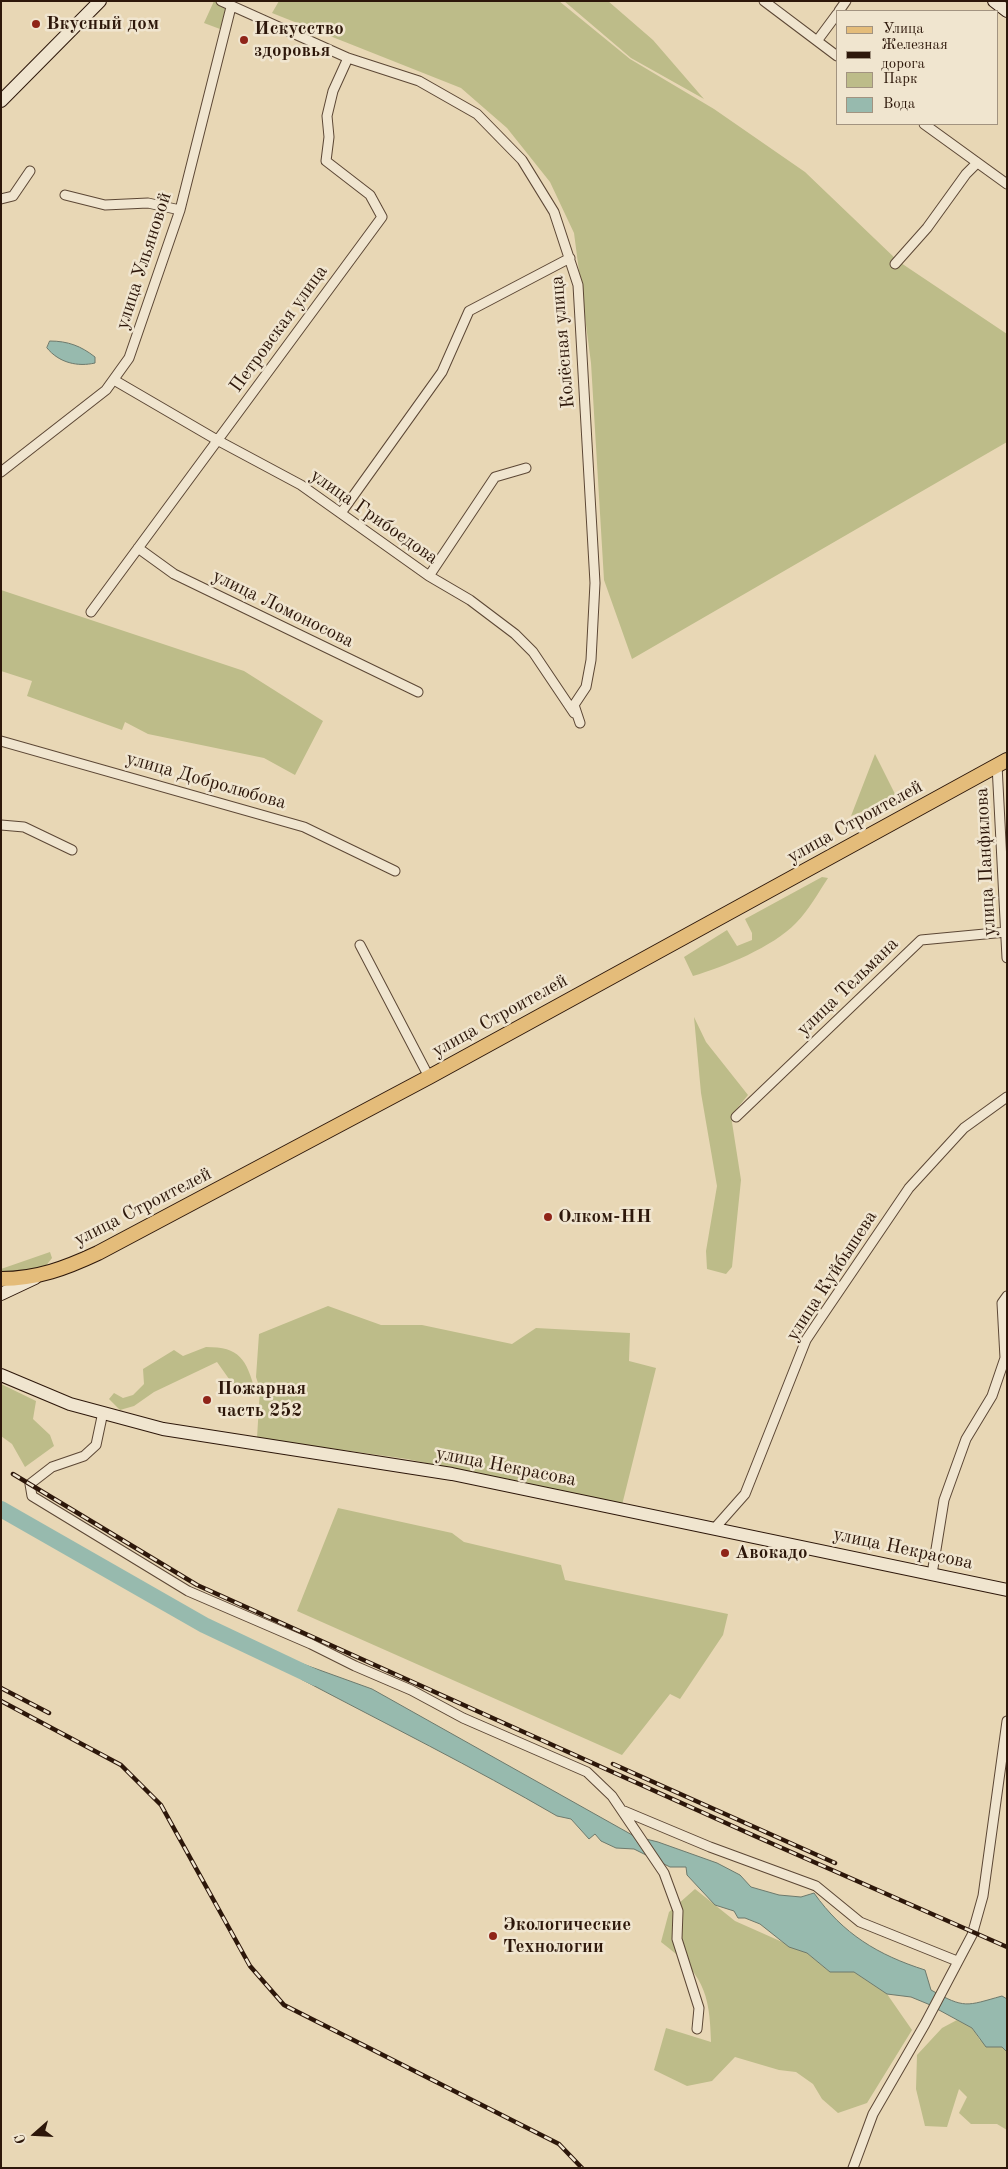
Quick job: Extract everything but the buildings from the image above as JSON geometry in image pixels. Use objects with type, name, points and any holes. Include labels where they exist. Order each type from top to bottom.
[{"type":"main road","name":"улица Строителей","points":[[1,1278],[37,1277],[98,1253],[429,1076],[1002,763]]},
{"type":"street","points":[[1,101],[100,1]]},
{"type":"street","name":"Колёсная улица","points":[[221,1],[230,7],[348,58],[419,81],[477,114],[522,160],[554,212],[578,285],[595,583],[591,660],[586,686],[574,705],[580,723]]},
{"type":"street","points":[[764,1],[836,55]]},
{"type":"street","points":[[994,1],[1007,11]]},
{"type":"street","name":"улица Ульяновой","points":[[1,472],[106,390],[129,358],[180,210],[230,7]]},
{"type":"street","points":[[817,41],[836,16]]},
{"type":"street","name":"Петровская улица","points":[[91,612],[382,217],[370,195],[326,161],[329,137],[327,116],[333,91],[348,58]]},
{"type":"street","points":[[925,125],[1007,184]]},
{"type":"street","points":[[895,264],[927,228],[966,174],[977,163]]},
{"type":"street","points":[[1,199],[13,196],[30,171]]},
{"type":"street","points":[[65,195],[105,205],[148,203],[180,210]]},
{"type":"street","points":[[341,513],[442,372],[469,312],[570,258]]},
{"type":"street","name":"улица Грибоедова","points":[[114,380],[217,440],[301,485],[428,576],[470,600],[515,634],[533,652],[550,674],[580,723]]},
{"type":"street","points":[[428,576],[495,478],[526,468]]},
{"type":"street","name":"улица Ломоносова","points":[[138,548],[174,574],[418,692]]},
{"type":"street","name":"улица Добролюбова","points":[[1,741],[304,827],[395,871]]},
{"type":"street","name":"улица Панфилова","points":[[1002,763],[1007,958]]},
{"type":"street","points":[[1,824],[24,827],[72,850]]},
{"type":"street","name":"улица Тельмана","points":[[736,1117],[921,940],[1006,932]]},
{"type":"street","points":[[360,945],[429,1076]]},
{"type":"street","name":"улица Куйбышева","points":[[714,1529],[745,1494],[806,1340],[832,1301],[909,1188],[964,1128],[1007,1097]]},
{"type":"street","points":[[1,1294],[37,1277]]},
{"type":"street","points":[[932,1574],[944,1500],[966,1439],[992,1396],[1005,1358],[1002,1303],[1007,1296]]},
{"type":"street","name":"улица Некрасова","points":[[1,1375],[70,1404],[163,1429],[452,1474],[1007,1590]]},
{"type":"street","points":[[103,1412],[96,1445],[84,1456],[52,1467],[30,1484],[32,1496],[188,1591],[311,1644],[355,1666],[411,1690],[463,1718],[587,1772],[612,1796],[624,1811],[664,1873],[678,1911],[677,1939],[699,2008],[697,2029]]},
{"type":"street","points":[[853,2168],[872,2114],[925,2024],[941,1990],[972,1935],[983,1896],[1007,1721]]},
{"type":"street","points":[[624,1811],[710,1847],[816,1886],[860,1922],[957,1961]]},
{"type":"green space","points":[[214,1],[226,8],[220,29],[204,23]]},
{"type":"green space","points":[[279,1],[559,1],[630,59],[714,109],[805,172],[898,261],[1007,334],[1007,442],[632,659],[604,580],[591,363],[574,233],[550,182],[507,128],[461,88],[272,13]]},
{"type":"green space","points":[[564,1],[608,1],[653,40],[704,99],[631,58]]},
{"type":"green space","points":[[1,590],[244,671],[323,721],[295,775],[264,758],[148,734],[125,722],[122,730],[27,696],[32,681],[1,671]]},
{"type":"green space","points":[[875,754],[897,798],[851,816]]},
{"type":"green space","points":[[822,877],[828,878],[805,913],[786,932],[748,955],[693,976],[684,957],[727,930],[737,946],[752,940],[752,933],[745,919]]},
{"type":"green space","points":[[694,1017],[706,1042],[748,1095],[731,1116],[741,1180],[732,1267],[726,1274],[707,1269],[706,1251],[717,1186],[701,1093]]},
{"type":"green space","points":[[50,1252],[52,1258],[45,1267],[4,1273],[1,1271],[1,1269]]},
{"type":"green space","points":[[328,1306],[381,1325],[422,1325],[512,1344],[536,1328],[630,1333],[629,1361],[656,1368],[622,1505],[407,1459],[257,1438],[260,1389],[256,1377],[259,1334]]},
{"type":"green space","points":[[206,1347],[227,1349],[240,1357],[245,1363],[255,1390],[248,1396],[239,1393],[217,1362],[154,1392],[134,1406],[120,1410],[109,1399],[114,1393],[123,1398],[133,1395],[144,1384],[143,1369],[174,1350],[183,1356]]},
{"type":"green space","points":[[1,1384],[36,1401],[33,1419],[50,1435],[54,1446],[25,1467],[12,1444],[1,1436]]},
{"type":"green space","points":[[338,1508],[452,1533],[464,1542],[561,1565],[565,1580],[728,1614],[723,1635],[680,1699],[670,1694],[622,1755],[297,1611]]},
{"type":"green space","points":[[695,1889],[735,1921],[807,1953],[830,1972],[854,1972],[887,1994],[912,2030],[867,2103],[838,2113],[822,2099],[813,2084],[796,2072],[779,2070],[735,2057],[712,2081],[687,2086],[654,2070],[666,2028],[711,2042],[709,2009],[701,1985],[695,1974],[686,1964],[661,1942],[669,1912]]},
{"type":"green space","points":[[957,2020],[972,2028],[980,2040],[1002,2047],[1007,2052],[1007,2130],[997,2124],[971,2124],[959,2113],[967,2097],[959,2089],[947,2127],[925,2126],[916,2089],[917,2055],[942,2028]]},
{"type":"water","points":[[50,341],[68,343],[79,347],[95,357],[95,363],[69,363],[57,357],[47,348]]},
{"type":"water","points":[[300,1663],[372,1689],[634,1836],[658,1842],[717,1863],[740,1875],[751,1887],[779,1895],[801,1897],[814,1893],[837,1920],[863,1941],[877,1950],[925,1970],[931,1990],[942,1996],[959,2003],[973,2004],[1002,1996],[1007,1999],[1007,2052],[1002,2047],[986,2047],[972,2028],[928,2004],[911,1997],[887,1994],[854,1972],[830,1972],[807,1953],[789,1947],[760,1924],[745,1918],[738,1918],[734,1911],[715,1905],[687,1875],[686,1867],[670,1867],[634,1849],[616,1848],[601,1841],[595,1834],[589,1839],[571,1819],[557,1816],[301,1679],[294,1672]]},
{"type":"waterway","points":[[1,1509],[204,1625],[316,1678]]},
{"type":"railway","points":[[13,1474],[197,1585],[757,1837],[1007,1947]]},
{"type":"railway","points":[[1,1688],[49,1713]]},
{"type":"railway","points":[[1,1701],[121,1765],[161,1805],[250,1966],[284,2005],[559,2144],[582,2168]]},
{"type":"railway","points":[[613,1764],[835,1863]]},
{"type":"place","name":"Вкусный дом","points":[[36,24]]},
{"type":"place","name":"Искусство здоровья","points":[[244,40]]},
{"type":"place","name":"Олком-НН","points":[[548,1217]]},
{"type":"place","name":"Пожарная часть 252","points":[[207,1400]]},
{"type":"place","name":"Авокадо","points":[[725,1553]]},
{"type":"place","name":"Экологические Технологии","points":[[493,1936]]}]
